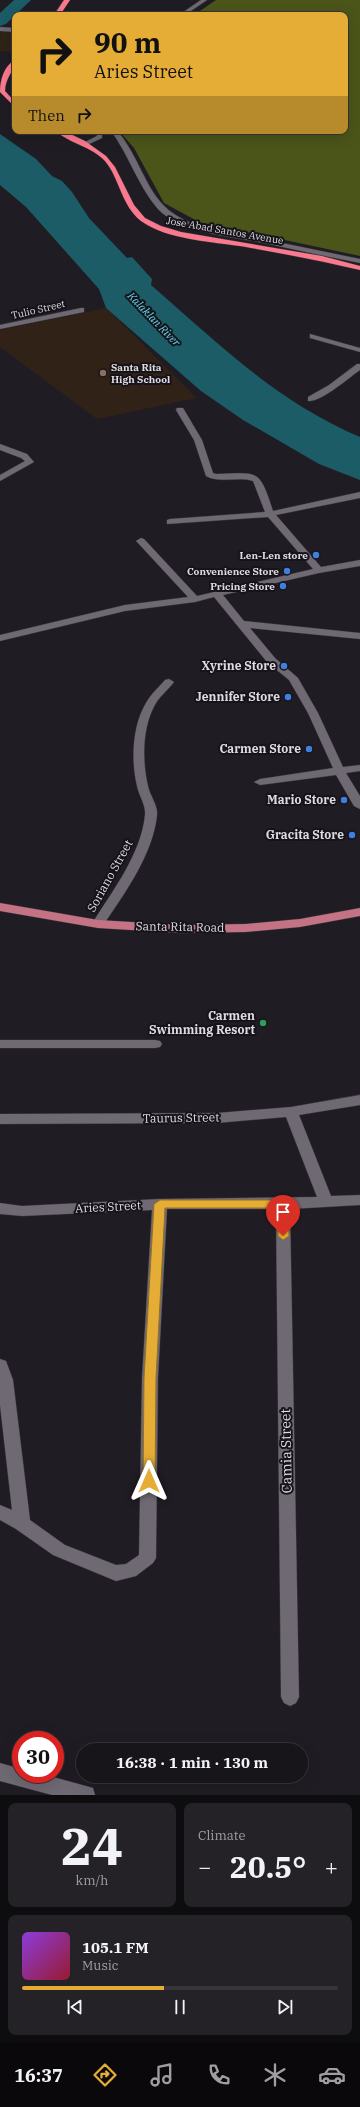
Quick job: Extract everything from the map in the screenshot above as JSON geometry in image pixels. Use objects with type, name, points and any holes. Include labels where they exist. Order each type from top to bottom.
[{"type":"highway","points":[[59,12],[67,0]]},
{"type":"highway","points":[[12,66],[4,76],[1,86],[2,91],[12,101]]},
{"type":"highway","name":"Jose Abad Santos Avenue","points":[[65,134],[85,144],[105,157],[114,169],[132,209],[143,220],[160,229],[180,234],[322,258],[360,268]]},
{"type":"main road","name":"Santa Rita Road","points":[[0,907],[98,924],[181,929],[246,928],[300,924],[360,912]]},
{"type":"street","points":[[186,12],[204,0]]},
{"type":"street","points":[[0,28],[12,30]]},
{"type":"street","points":[[85,144],[100,137],[100,134]]},
{"type":"street","points":[[116,134],[124,144],[160,208],[176,219],[199,228],[360,261]]},
{"type":"street","name":"Tulio Street","points":[[0,327],[81,310]]},
{"type":"street","points":[[313,336],[360,350]]},
{"type":"street","points":[[312,399],[332,387],[360,366]]},
{"type":"street","points":[[349,374],[360,377]]},
{"type":"street","points":[[180,410],[198,440],[209,474],[214,478],[247,476],[256,479],[260,484],[270,514],[319,570]]},
{"type":"street","points":[[0,447],[24,456],[30,462],[0,478]]},
{"type":"street","points":[[170,522],[270,514],[360,496]]},
{"type":"street","points":[[141,541],[194,599]]},
{"type":"street","points":[[0,638],[125,608],[217,595],[319,570],[360,563]]},
{"type":"street","points":[[217,595],[271,660],[293,678],[313,713],[339,770],[360,806]]},
{"type":"street","points":[[241,624],[360,636]]},
{"type":"street","name":"Soriano Street","points":[[98,924],[132,866],[144,842],[151,813],[142,785],[138,752],[150,703],[169,682]]},
{"type":"street","points":[[260,782],[360,768]]},
{"type":"street","points":[[0,1044],[155,1044]]},
{"type":"street","name":"Taurus Street","points":[[0,1119],[217,1118],[291,1112],[360,1100]]},
{"type":"street","points":[[291,1112],[326,1202]]},
{"type":"street","name":"Aries Street","points":[[0,1208],[4,1210],[22,1211],[160,1204],[283,1204],[360,1200]]},
{"type":"street","points":[[0,1512],[22,1524],[60,1550],[98,1568],[116,1573],[130,1571],[147,1558],[150,1378],[160,1204]]},
{"type":"street","name":"Camia Street","points":[[283,1204],[290,1697]]},
{"type":"street","points":[[0,1365],[5,1380],[22,1524]]},
{"type":"street","points":[[0,1773],[86,1795]]},
{"type":"shaded area","points":[[4,31],[12,32],[12,52],[0,51],[0,33]]},
{"type":"shaded area","name":"Santa Rita High School","points":[[106,308],[197,398],[97,419],[0,347],[0,330]]},
{"type":"green space","points":[[216,0],[360,0],[360,256],[199,222],[164,203],[134,148],[122,134],[348,134],[348,12],[198,12]]},
{"type":"water","name":"Kalaklan River","points":[[0,134],[36,159],[52,176],[62,181],[72,192],[89,218],[127,258],[132,257],[152,279],[151,285],[225,350],[275,389],[301,406],[330,423],[360,437],[360,480],[319,464],[243,420],[201,391],[106,308],[99,289],[26,207],[0,185]]},
{"type":"waterway","points":[[0,21],[23,0]]},
{"type":"place","name":"Santa Rita High School","points":[[103,373]]},
{"type":"place","name":"Len-Len store","points":[[316,555]]},
{"type":"place","name":"Convenience Store","points":[[287,571]]},
{"type":"place","name":"Pricing Store","points":[[283,586]]},
{"type":"place","name":"Xyrine Store","points":[[284,666]]},
{"type":"place","name":"Jennifer Store","points":[[288,697]]},
{"type":"place","name":"Carmen Store","points":[[309,749]]},
{"type":"place","name":"Mario Store","points":[[344,800]]},
{"type":"place","name":"Gracita Store","points":[[352,835]]},
{"type":"place","name":"Carmen Swimming Resort","points":[[263,1023]]},
{"type":"route","points":[[149,1481],[150,1378],[160,1204],[283,1204],[283,1236]]}]
